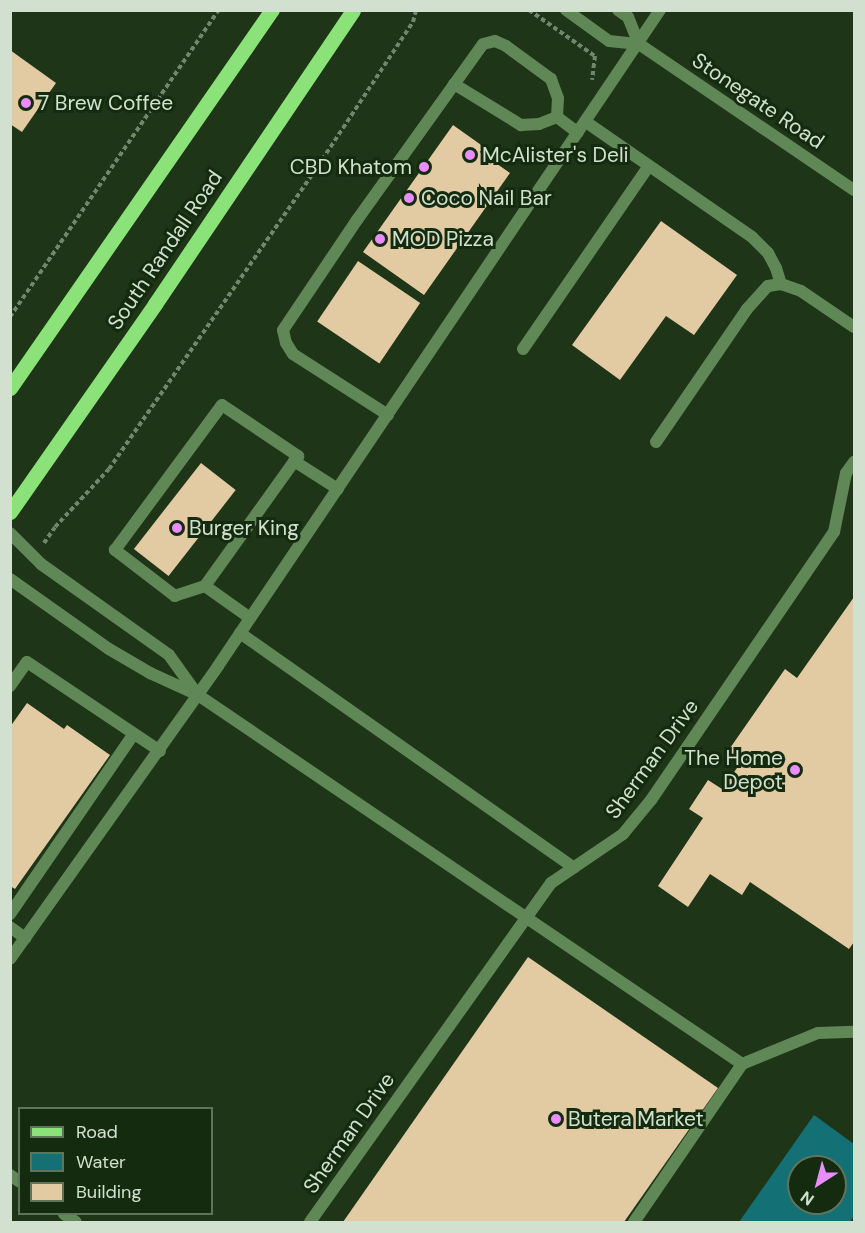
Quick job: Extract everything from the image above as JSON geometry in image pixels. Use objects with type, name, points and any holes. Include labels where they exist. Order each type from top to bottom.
[{"type":"main road","points":[[10,388],[272,10]]},
{"type":"main road","name":"South Randall Road","points":[[10,512],[156,304],[353,10]]},
{"type":"street","name":"Stonegate Road","points":[[566,10],[609,41],[639,44],[855,190]]},
{"type":"street","points":[[618,10],[628,17],[639,44]]},
{"type":"street","points":[[10,959],[160,751],[660,10]]},
{"type":"street","points":[[388,415],[293,354],[286,343],[283,330],[357,220],[483,44],[495,41],[506,46],[551,79],[558,98],[557,117]]},
{"type":"street","points":[[454,84],[521,125],[539,124],[557,117]]},
{"type":"street","points":[[557,117],[578,133]]},
{"type":"street","points":[[585,122],[752,237],[768,253],[781,284]]},
{"type":"street","points":[[524,349],[650,166]]},
{"type":"street","points":[[656,442],[757,297],[768,286],[781,284],[801,291],[855,327]]},
{"type":"street","points":[[222,405],[298,456],[205,586],[175,596],[115,550],[222,405]]},
{"type":"street","points":[[294,461],[338,489]]},
{"type":"street","name":"Sherman Drive","points":[[310,1222],[551,883],[623,834],[651,800],[834,532],[846,473],[855,462]]},
{"type":"street","points":[[10,533],[41,564],[169,655],[198,695]]},
{"type":"street","points":[[10,579],[109,649],[150,673],[198,695],[742,1064]]},
{"type":"street","points":[[205,586],[250,618]]},
{"type":"street","points":[[240,633],[574,868]]},
{"type":"street","points":[[10,686],[27,662],[160,751]]},
{"type":"street","points":[[10,914],[134,735]]},
{"type":"street","points":[[10,927],[25,938]]},
{"type":"street","points":[[634,1222],[742,1064],[818,1033],[855,1032]]},
{"type":"path","points":[[10,317],[219,10]]},
{"type":"path","points":[[55,527],[109,469],[314,172],[413,22],[416,10]]},
{"type":"path","points":[[529,10],[595,56],[591,81],[586,89]]},
{"type":"water","points":[[814,1115],[854,1144],[854,1216],[850,1222],[739,1222]]},
{"type":"building","name":"7 Brew Coffee","points":[[10,50],[56,83],[22,132],[10,124]]},
{"type":"building","points":[[453,125],[484,147],[480,152],[510,173],[424,295],[363,252]]},
{"type":"building","points":[[661,221],[737,275],[694,335],[666,316],[620,380],[572,345]]},
{"type":"building","points":[[358,261],[420,303],[379,363],[317,322]]},
{"type":"building","points":[[201,463],[236,490],[169,576],[134,549]]},
{"type":"building","name":"The Home Depot","points":[[854,597],[854,942],[849,949],[750,882],[742,895],[710,874],[688,907],[658,886],[703,818],[689,809],[708,780],[722,789],[742,761],[728,751],[785,669],[797,678]]},
{"type":"building","points":[[27,703],[64,729],[67,725],[110,755],[15,889],[10,886],[10,727]]},
{"type":"building","name":"Butera Market","points":[[528,957],[718,1088],[624,1222],[343,1222]]},
{"type":"place","name":"7 Brew Coffee","points":[[26,103]]},
{"type":"place","name":"McAlister's Deli","points":[[470,155]]},
{"type":"place","name":"CBD Khatom","points":[[424,167]]},
{"type":"place","name":"Coco Nail Bar","points":[[409,198]]},
{"type":"place","name":"MOD Pizza","points":[[380,239]]},
{"type":"place","name":"Burger King","points":[[177,528]]},
{"type":"place","name":"The Home Depot","points":[[795,770]]},
{"type":"place","name":"Butera Market","points":[[556,1119]]}]
